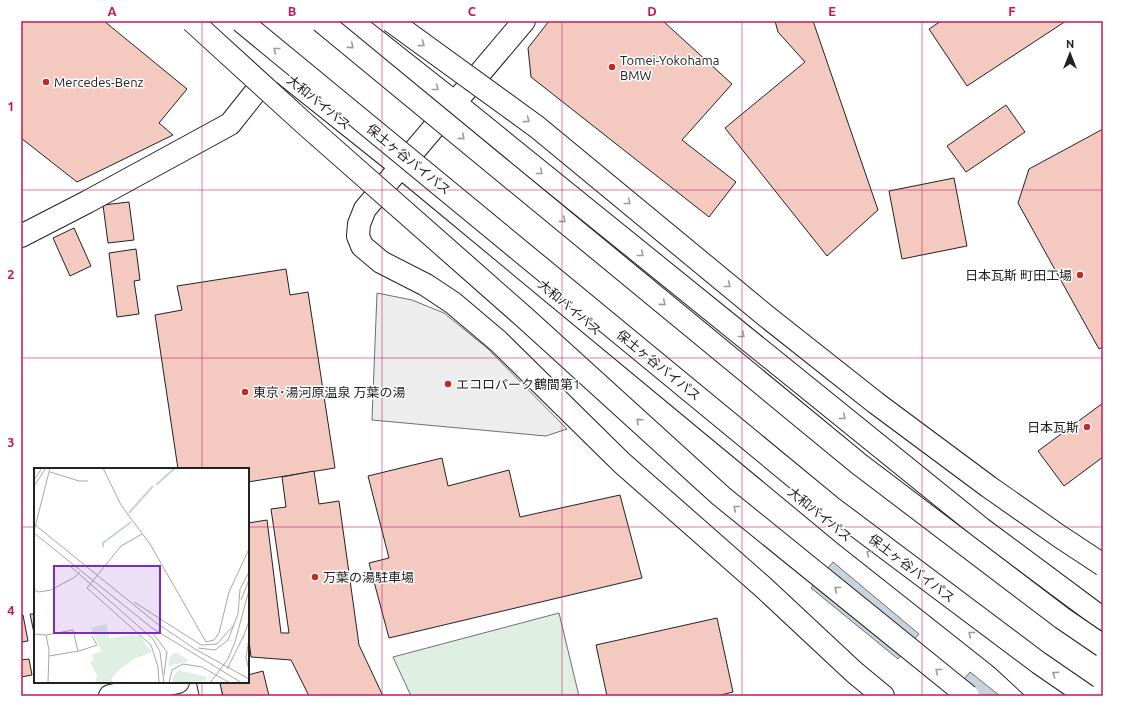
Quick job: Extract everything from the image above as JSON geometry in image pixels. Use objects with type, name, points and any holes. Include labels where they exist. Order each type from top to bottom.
[{"type":"main road","points":[[192,21],[299,119],[524,317],[721,496],[968,696]]},
{"type":"main road","name":"大和バイパス","points":[[218,21],[401,167],[843,533],[1002,658],[1056,696]]},
{"type":"main road","name":"保土ヶ谷バイパス","points":[[241,21],[831,507],[1039,663],[1087,696]]},
{"type":"main road","points":[[321,21],[859,464],[1062,618],[1103,646]]},
{"type":"main road","points":[[351,21],[455,103],[982,529],[1103,619]]},
{"type":"main road","points":[[390,21],[537,128],[766,316],[876,403],[990,487],[1103,566]]},
{"type":"main road","points":[[524,21],[365,209],[359,224],[358,236],[362,246],[381,262],[426,285],[453,303],[498,341],[622,463],[763,587],[854,672],[883,696]]},
{"type":"main road","points":[[21,236],[230,124],[275,67]]},
{"type":"main road","points":[[1002,658],[1042,696]]},
{"type":"main road","points":[[110,696],[173,683]]},
{"type":"main road","points":[[208,683],[211,696]]},
{"type":"green space","points":[[559,613],[579,696],[411,696],[393,657]]},
{"type":"shaded area","name":"エコロパーク鶴間第1","points":[[377,293],[412,300],[444,313],[487,348],[567,429],[546,436],[372,420]]},
{"type":"shaded area","points":[[833,562],[919,634],[898,659],[811,588]]},
{"type":"shaded area","points":[[970,672],[1000,696],[950,696]]},
{"type":"building","points":[[21,21],[104,21],[187,89],[159,123],[173,135],[77,182],[21,138]]},
{"type":"building","points":[[549,21],[663,21],[732,84],[682,140],[736,182],[709,217],[531,77],[528,48]]},
{"type":"building","points":[[775,21],[813,21],[878,210],[827,256],[725,128],[805,62],[778,32]]},
{"type":"building","points":[[941,21],[1066,21],[967,86],[929,29]]},
{"type":"building","points":[[1006,105],[1025,132],[966,172],[947,146]]},
{"type":"building","name":"日本瓦斯 町田工場","points":[[1103,129],[1103,347],[1099,349],[1018,203],[1029,169]]},
{"type":"building","points":[[954,178],[967,246],[902,259],[889,191]]},
{"type":"building","points":[[129,202],[134,240],[108,243],[103,205]]},
{"type":"building","points":[[74,228],[91,266],[70,276],[53,238]]},
{"type":"building","points":[[136,249],[140,280],[134,281],[139,314],[117,317],[109,253]]},
{"type":"building","name":"東京･湯河原温泉 万葉の湯","points":[[286,269],[290,295],[308,292],[335,468],[249,482],[249,468],[178,468],[155,315],[182,310],[177,286]]},
{"type":"building","name":"日本瓦斯","points":[[1103,403],[1103,457],[1064,486],[1038,451]]},
{"type":"building","points":[[442,458],[448,486],[509,470],[520,517],[620,495],[642,578],[389,638],[369,563],[389,558],[368,476]]},
{"type":"building","name":"万葉の湯駐車場","points":[[314,471],[319,504],[339,501],[359,645],[383,696],[309,696],[291,660],[251,657],[249,640],[249,523],[267,520],[281,633],[289,633],[271,509],[286,507],[282,477]]},
{"type":"building","points":[[30,614],[34,614],[34,633]]},
{"type":"building","points":[[21,615],[23,615],[28,641],[21,642]]},
{"type":"building","points":[[717,618],[733,692],[717,696],[607,696],[596,645]]},
{"type":"building","points":[[29,659],[32,675],[21,677],[21,660]]},
{"type":"building","points":[[263,671],[269,696],[223,696],[219,683],[249,683],[249,675]]},
{"type":"place","name":"Tomei-Yokohama BMW","points":[[612,67]]},
{"type":"place","name":"Mercedes-Benz","points":[[46,82]]},
{"type":"place","name":"日本瓦斯 町田工場","points":[[1080,275]]},
{"type":"place","name":"エコロパーク鶴間第1","points":[[448,384]]},
{"type":"place","name":"東京･湯河原温泉 万葉の湯","points":[[245,392]]},
{"type":"place","name":"日本瓦斯","points":[[1087,427]]},
{"type":"place","name":"万葉の湯駐車場","points":[[315,577]]}]
